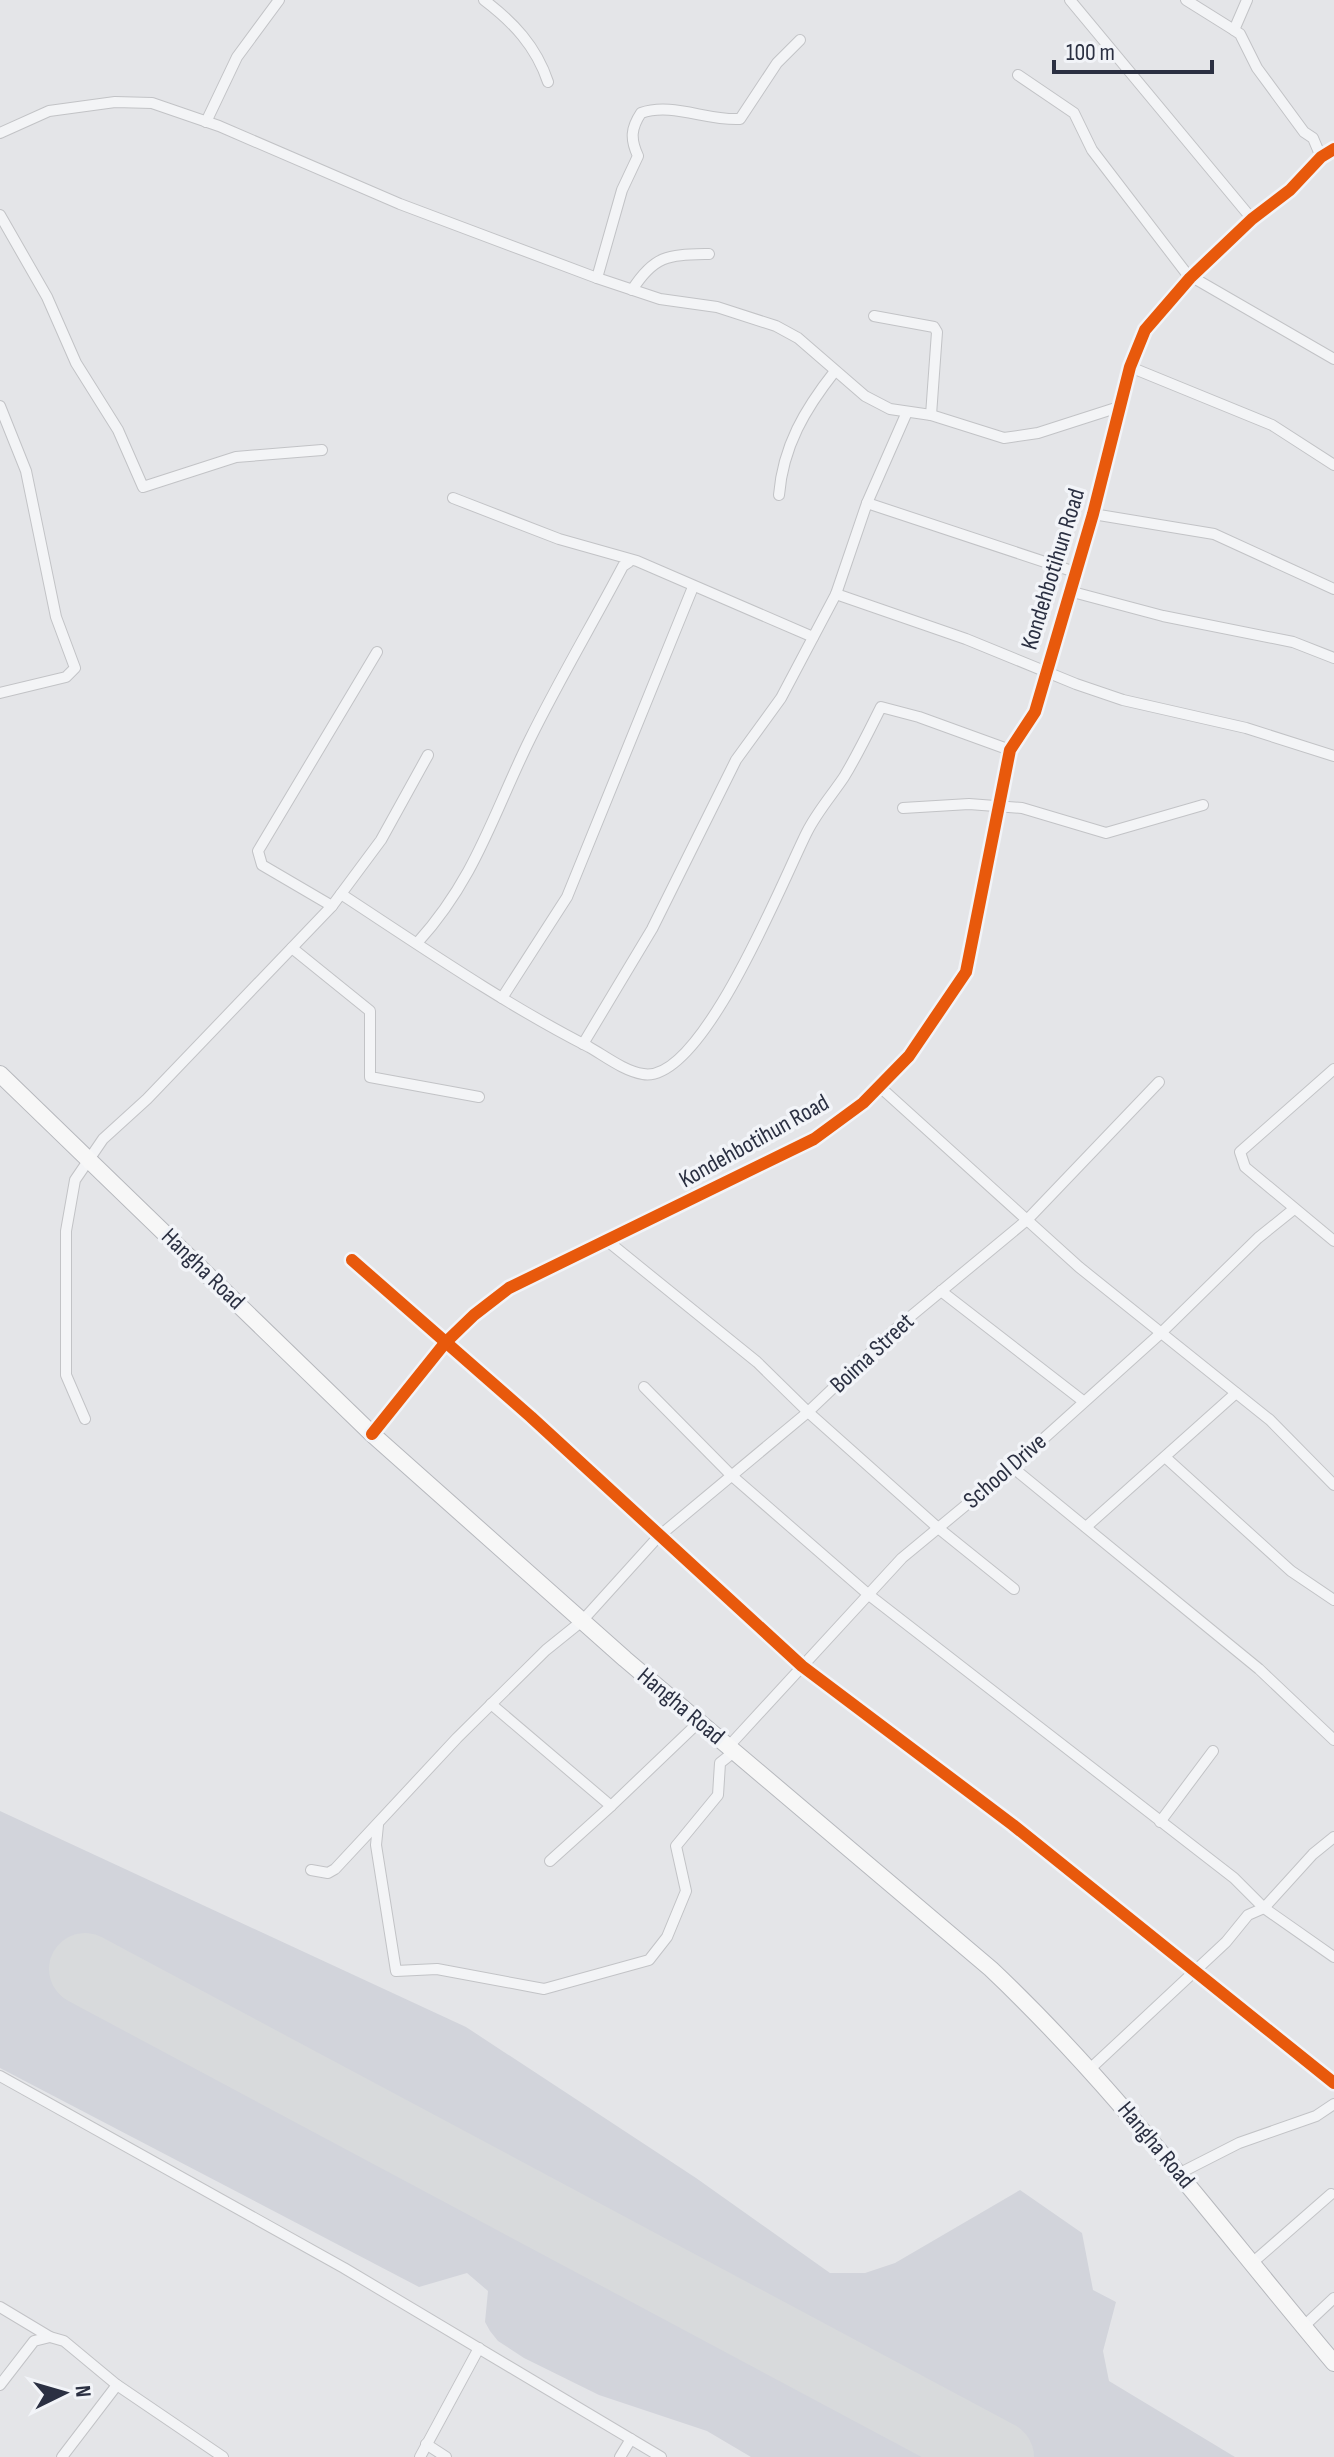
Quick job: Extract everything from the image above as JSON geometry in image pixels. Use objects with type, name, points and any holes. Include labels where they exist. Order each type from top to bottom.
[{"type":"highway","name":"Hangha Road","points":[[0,1074],[372,1434],[582,1621],[991,1969],[1091,2068],[1334,2363]]},
{"type":"street","points":[[206,122],[237,57],[279,0]]},
{"type":"street","points":[[484,0],[508,18],[528,42],[548,82]]},
{"type":"street","points":[[1070,0],[1252,219]]},
{"type":"street","points":[[1186,0],[1240,34],[1257,68],[1304,132],[1313,138],[1321,157]]},
{"type":"street","points":[[1234,30],[1247,0]]},
{"type":"street","points":[[597,278],[622,190],[638,156],[632,144],[633,126],[641,113],[669,109],[721,120],[740,119],[777,63],[800,40]]},
{"type":"street","points":[[1018,75],[1074,113],[1092,150],[1191,278],[1334,359]]},
{"type":"street","points":[[0,133],[49,111],[115,102],[152,103],[206,122],[400,204],[597,278],[660,299],[717,307],[776,326],[798,338],[878,404],[931,415],[1004,438],[1046,431],[1122,406]]},
{"type":"street","name":"Kondehbotihun Road","points":[[372,1434],[445,1343],[509,1288],[814,1139],[880,1087],[909,1056],[966,972],[983,900],[997,805],[1010,750],[1035,712],[1093,514],[1130,367],[1153,318],[1252,219],[1290,190],[1321,157],[1334,149]]},
{"type":"street","points":[[0,215],[47,297],[76,363],[118,430],[143,487],[236,457],[322,450]]},
{"type":"street","points":[[632,290],[644,272],[659,258],[709,254]]},
{"type":"street","points":[[874,316],[934,327],[937,332],[931,415]]},
{"type":"street","points":[[1130,367],[1272,425],[1334,465]]},
{"type":"street","points":[[779,495],[780,475],[794,434],[805,411],[835,371]]},
{"type":"street","points":[[0,406],[26,471],[56,617],[75,668],[66,677],[0,693]]},
{"type":"street","points":[[583,1044],[652,929],[736,760],[781,698],[836,594],[867,503],[907,412]]},
{"type":"street","points":[[453,498],[629,562]]},
{"type":"street","points":[[867,503],[1075,572]]},
{"type":"street","points":[[1093,514],[1214,534],[1334,589]]},
{"type":"street","points":[[418,942],[457,895],[476,862],[529,740],[623,566],[637,561],[813,637]]},
{"type":"street","points":[[502,998],[567,897],[693,587]]},
{"type":"street","points":[[1069,591],[1163,616],[1293,642],[1334,658]]},
{"type":"street","points":[[836,594],[941,630],[1123,700],[1246,728],[1334,756]]},
{"type":"street","points":[[332,906],[262,865],[258,851],[377,652]]},
{"type":"street","points":[[341,894],[502,998],[583,1044],[644,1074],[673,1068],[735,979],[771,912],[807,831],[850,766],[881,707],[919,717],[1010,750]]},
{"type":"street","points":[[85,1419],[66,1375],[66,1231],[75,1180],[103,1139],[147,1099],[332,906],[381,840],[428,755]]},
{"type":"street","points":[[903,808],[997,805],[1055,816],[1106,833],[1203,805]]},
{"type":"street","points":[[292,948],[370,1011],[370,1077],[479,1097]]},
{"type":"street","points":[[1334,1069],[1240,1152],[1245,1167],[1334,1241]]},
{"type":"street","name":"Boima Street","points":[[311,1870],[328,1873],[335,1869],[360,1838],[378,1825],[491,1704],[546,1650],[582,1621],[658,1537],[808,1412],[941,1291],[1027,1220],[1159,1082]]},
{"type":"street","points":[[880,1087],[1027,1220],[1270,1420],[1334,1485]]},
{"type":"street","name":"School Drive","points":[[378,1825],[376,1845],[396,1971],[437,1969],[494,1977],[531,1988],[558,1986],[600,1971],[633,1966],[659,1951],[686,1891],[676,1846],[718,1795],[720,1763],[802,1666],[902,1558],[1012,1467],[1161,1333],[1258,1238],[1294,1209]]},
{"type":"street","points":[[605,1239],[757,1362],[937,1527],[1014,1589]]},
{"type":"street","points":[[352,1260],[531,1417],[658,1537],[802,1666],[1013,1825],[1334,2083]]},
{"type":"street","points":[[941,1291],[1083,1401]]},
{"type":"street","points":[[644,1387],[731,1475],[869,1595],[1234,1878],[1264,1908],[1334,1957]]},
{"type":"street","points":[[1086,1527],[1236,1393]]},
{"type":"street","points":[[1165,1457],[1291,1571],[1334,1600]]},
{"type":"street","points":[[1012,1467],[1259,1669],[1334,1740]]},
{"type":"street","points":[[491,1704],[611,1806]]},
{"type":"street","points":[[550,1861],[699,1722]]},
{"type":"street","points":[[1160,1822],[1213,1751]]},
{"type":"street","points":[[1091,2068],[1195,1971],[1248,1915],[1264,1908],[1334,1837]]},
{"type":"street","points":[[0,2076],[344,2268],[661,2457]]},
{"type":"street","points":[[1180,2173],[1239,2143],[1316,2116],[1334,2104]]},
{"type":"street","points":[[1252,2263],[1331,2194]]},
{"type":"street","points":[[1303,2327],[1334,2298]]},
{"type":"street","points":[[0,2307],[50,2337],[64,2341],[117,2385],[223,2457]]},
{"type":"street","points":[[0,2385],[34,2341],[50,2337]]},
{"type":"street","points":[[420,2457],[479,2348]]},
{"type":"street","points":[[62,2457],[117,2385]]},
{"type":"street","points":[[620,2457],[631,2439]]},
{"type":"street","points":[[426,2444],[446,2457]]},
{"type":"shaded area","points":[[0,1811],[466,2027],[696,2178],[830,2273],[865,2273],[895,2263],[1020,2190],[1082,2233],[1093,2290],[1116,2302],[1103,2351],[1109,2381],[1235,2457],[751,2457],[707,2431],[599,2395],[524,2358],[498,2341],[490,2331],[485,2322],[488,2291],[467,2273],[419,2287],[0,2068]]},
{"type":"runway","points":[[85,1969],[998,2457]]},
{"type":"cycle path","points":[[372,1434],[445,1343],[509,1288],[814,1139],[863,1103],[909,1056],[966,972],[1010,750],[1035,712],[1093,514],[1130,367],[1145,330],[1190,278],[1252,219],[1290,190],[1321,157],[1334,149]]},
{"type":"cycle path","points":[[352,1260],[531,1417],[802,1666],[1013,1825],[1334,2083]]}]
